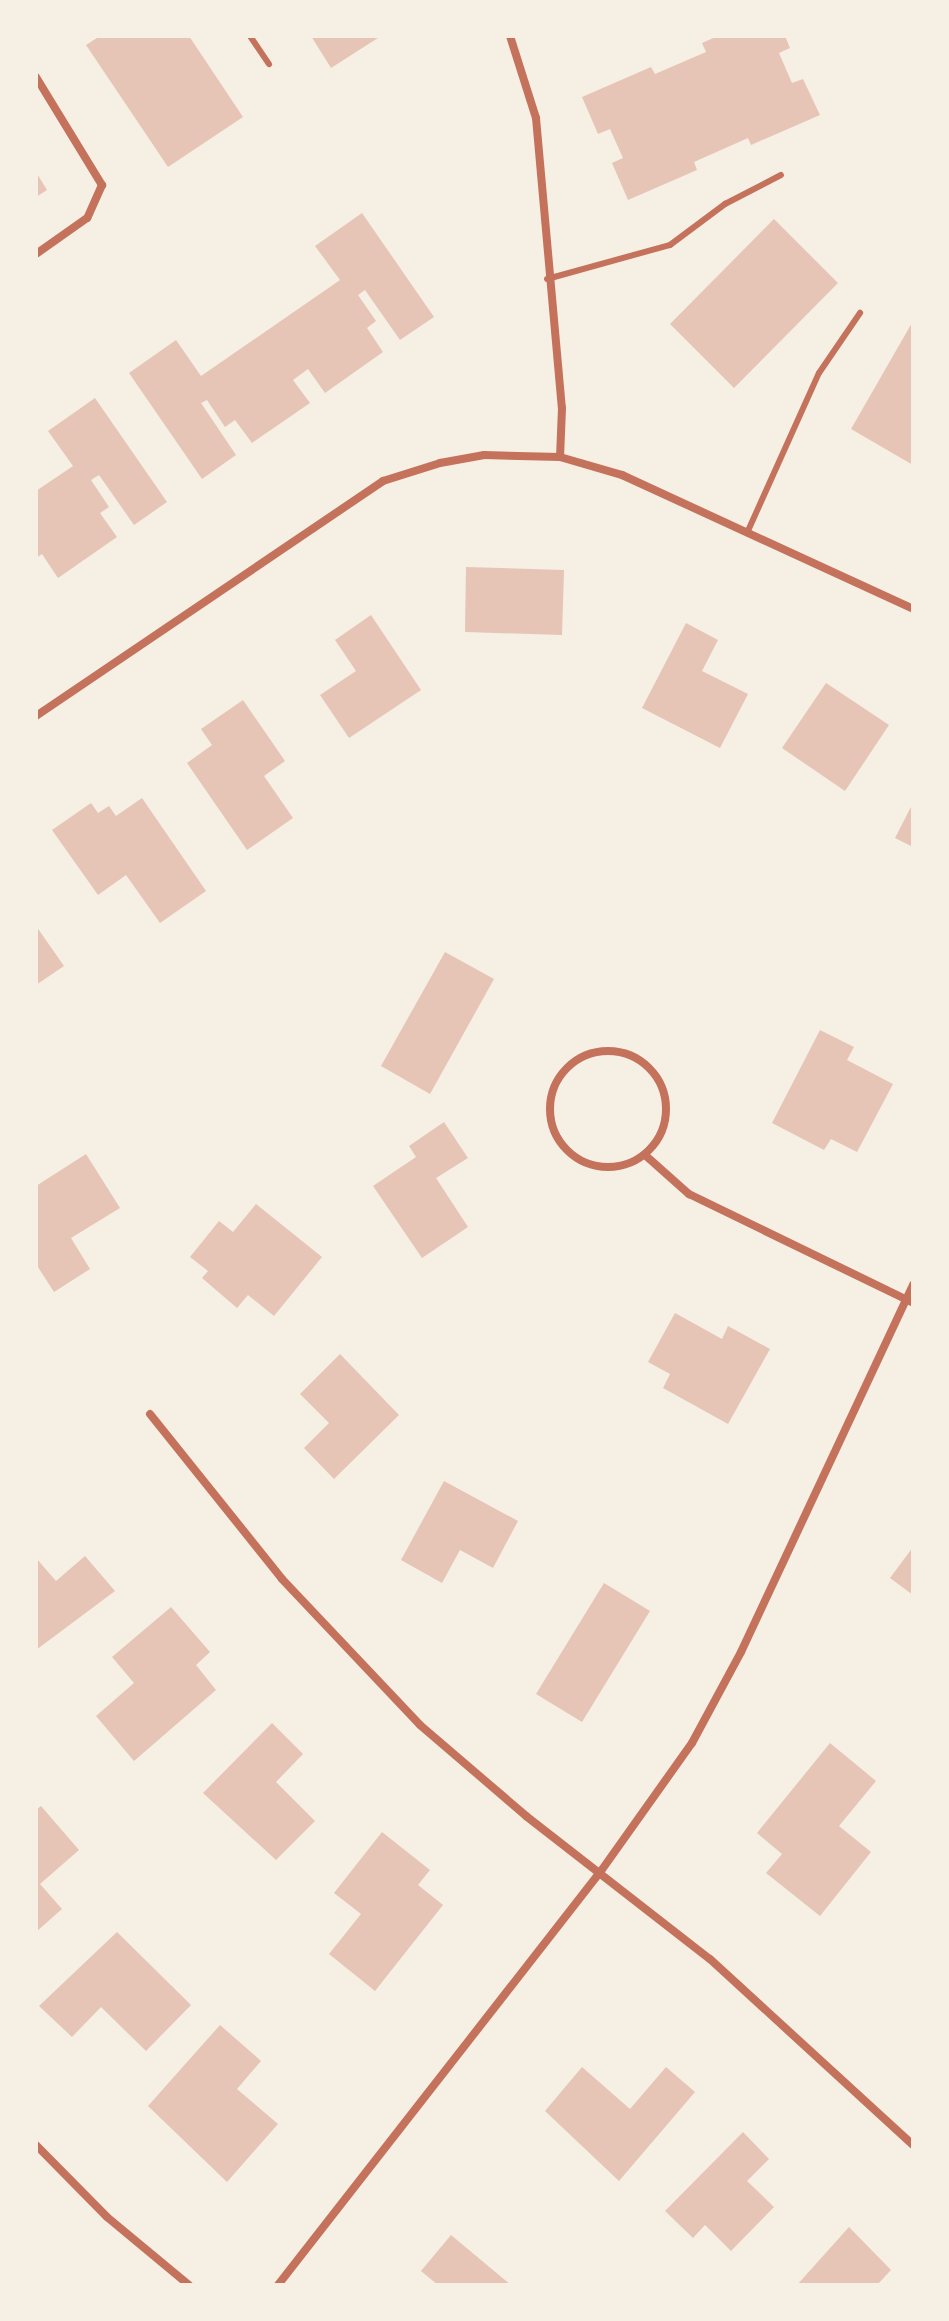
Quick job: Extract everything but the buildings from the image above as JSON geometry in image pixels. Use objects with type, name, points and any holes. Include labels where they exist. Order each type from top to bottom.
[{"type":"street","points":[[510,36],[536,118],[547,279],[562,408],[560,457]]},
{"type":"street","points":[[36,77],[102,185],[87,218],[36,254]]},
{"type":"street","points":[[36,716],[383,481],[440,463],[484,455],[560,457],[622,475],[913,609]]},
{"type":"street","points":[[616,1050],[637,1058],[655,1073],[665,1093],[667,1116],[660,1138],[645,1155],[624,1166],[601,1167],[579,1160],[562,1145],[552,1125],[550,1101],[557,1080],[572,1062],[592,1052],[616,1050]]},
{"type":"street","points":[[645,1155],[689,1194],[910,1301]]},
{"type":"street","points":[[278,2285],[601,1871],[692,1743],[741,1652],[910,1301],[913,1284]]},
{"type":"street","points":[[150,1414],[282,1579],[379,1683],[526,1816],[601,1871],[781,2021],[913,2145]]},
{"type":"street","points":[[36,2145],[107,2217],[189,2285]]},
{"type":"lane","points":[[250,36],[269,64]]},
{"type":"lane","points":[[547,279],[670,245],[725,204],[781,175]]},
{"type":"lane","points":[[747,533],[819,373],[860,313]]}]
